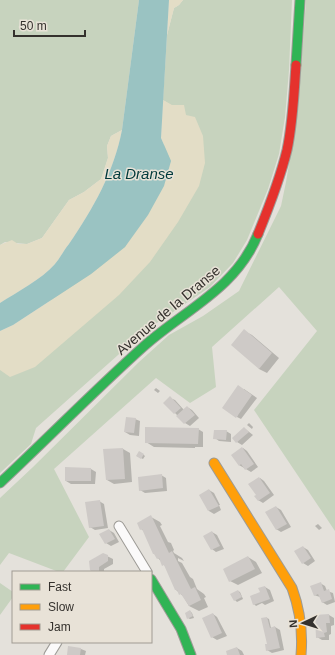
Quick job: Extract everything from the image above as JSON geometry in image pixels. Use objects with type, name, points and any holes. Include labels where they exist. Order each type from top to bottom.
[{"type":"main road","name":"Avenue de la Dranse","points":[[0,483],[144,346],[222,286],[245,259],[256,239],[269,207],[277,186],[287,150],[293,114],[300,0]]},
{"type":"main road","points":[[214,463],[292,588],[296,597],[300,617],[302,642],[301,655]]},
{"type":"main road","points":[[152,581],[181,630],[191,655]]},
{"type":"street","points":[[119,526],[146,571]]},
{"type":"street","points":[[49,655],[57,643]]},
{"type":"green space","points":[[0,0],[139,0],[122,130],[111,136],[107,146],[108,158],[101,179],[84,192],[69,200],[42,238],[27,244],[5,242],[0,245]]},
{"type":"green space","points":[[183,0],[292,0],[285,117],[279,154],[268,189],[247,240],[233,263],[210,287],[145,331],[36,428],[31,444],[0,473],[0,370],[186,115],[163,100],[167,35],[174,8]]},
{"type":"green space","points":[[306,0],[335,0],[335,531],[254,410],[317,331],[279,287],[212,347],[216,387],[190,403],[156,378],[54,469],[89,537],[64,571],[56,571],[9,553],[0,565],[0,498],[139,362],[169,335],[203,316],[239,291],[281,206],[298,110]]},
{"type":"green space","points":[[0,583],[12,591],[12,598],[0,615]]},
{"type":"sand","points":[[169,0],[183,0],[174,8],[167,35]]},
{"type":"sand","points":[[163,100],[172,105],[184,105],[186,115],[195,117],[203,136],[205,163],[199,186],[178,222],[150,262],[119,295],[35,367],[10,377],[0,370],[0,331],[13,325],[91,274],[125,247],[171,161],[161,138]]},
{"type":"sand","points":[[122,130],[114,161],[102,190],[78,231],[59,259],[50,270],[0,303],[0,245],[12,240],[18,244],[27,244],[42,238],[69,200],[84,192],[101,179],[108,158],[107,146],[111,136]]},
{"type":"water","name":"La Dranse","points":[[139,0],[169,0],[161,138],[171,161],[164,186],[148,215],[125,247],[91,274],[13,325],[0,331],[0,303],[50,270],[69,244],[102,190],[114,161],[122,130]]},
{"type":"building","points":[[244,329],[272,353],[259,369],[231,345]]},
{"type":"building","points":[[238,385],[252,395],[236,418],[222,408]]},
{"type":"building","points":[[170,396],[181,408],[174,414],[163,403]]},
{"type":"building","points":[[187,406],[195,415],[184,424],[176,416]]},
{"type":"building","points":[[126,417],[136,418],[134,433],[124,432]]},
{"type":"building","points":[[145,427],[199,428],[198,444],[145,443]]},
{"type":"building","points":[[244,427],[249,432],[236,443],[232,438]]},
{"type":"building","points":[[214,430],[227,430],[226,440],[213,439]]},
{"type":"building","points":[[242,447],[254,464],[245,470],[241,464],[239,466],[231,455]]},
{"type":"building","points":[[123,448],[125,479],[106,480],[103,449]]},
{"type":"building","points":[[139,451],[144,454],[141,459],[136,456]]},
{"type":"building","points":[[65,467],[91,468],[91,481],[65,481]]},
{"type":"building","points":[[162,474],[163,488],[139,491],[138,477]]},
{"type":"building","points":[[259,477],[270,493],[258,501],[254,496],[256,495],[248,484]]},
{"type":"building","points":[[209,489],[219,506],[208,511],[199,495]]},
{"type":"building","points":[[100,500],[104,526],[89,528],[85,502]]},
{"type":"building","points":[[276,506],[287,524],[276,530],[265,512]]},
{"type":"building","points":[[151,515],[169,553],[172,551],[191,589],[195,587],[201,600],[189,606],[181,594],[179,595],[177,590],[175,590],[164,565],[162,566],[159,558],[157,559],[153,554],[142,529],[140,530],[137,523]]},
{"type":"building","points":[[109,529],[115,539],[105,544],[99,534]]},
{"type":"building","points":[[212,531],[220,546],[211,550],[203,536]]},
{"type":"building","points":[[303,546],[311,558],[302,564],[294,551]]},
{"type":"building","points":[[103,553],[108,555],[108,561],[99,567],[99,571],[90,570],[89,561]]},
{"type":"building","points":[[248,556],[255,569],[229,582],[223,569]]},
{"type":"building","points":[[321,582],[324,591],[329,589],[332,599],[322,603],[318,594],[314,596],[310,586]]},
{"type":"building","points":[[265,586],[270,599],[253,605],[250,596],[260,592],[258,588]]},
{"type":"building","points":[[238,590],[242,597],[234,601],[230,594]]},
{"type":"building","points":[[190,610],[193,616],[187,619],[185,613]]},
{"type":"building","points":[[213,613],[222,633],[211,638],[202,618]]},
{"type":"building","points":[[329,614],[330,623],[326,623],[327,632],[324,633],[325,637],[316,638],[315,615]]},
{"type":"building","points":[[267,617],[270,628],[275,626],[280,648],[266,651],[265,644],[267,644],[261,618]]},
{"type":"building","points":[[68,646],[81,648],[80,655],[67,655]]},
{"type":"building","points":[[237,647],[240,655],[227,655],[226,651]]},
{"type":"traffic: fast","points":[[296,65],[300,0]]},
{"type":"traffic: fast","points":[[0,483],[143,347],[223,284],[237,270],[258,234]]},
{"type":"traffic: fast","points":[[152,581],[181,629],[191,655]]},
{"type":"traffic: slow","points":[[214,463],[292,588],[300,621],[302,638],[301,655]]},
{"type":"traffic: jam","points":[[258,234],[278,182],[287,150],[292,118],[296,65]]}]
